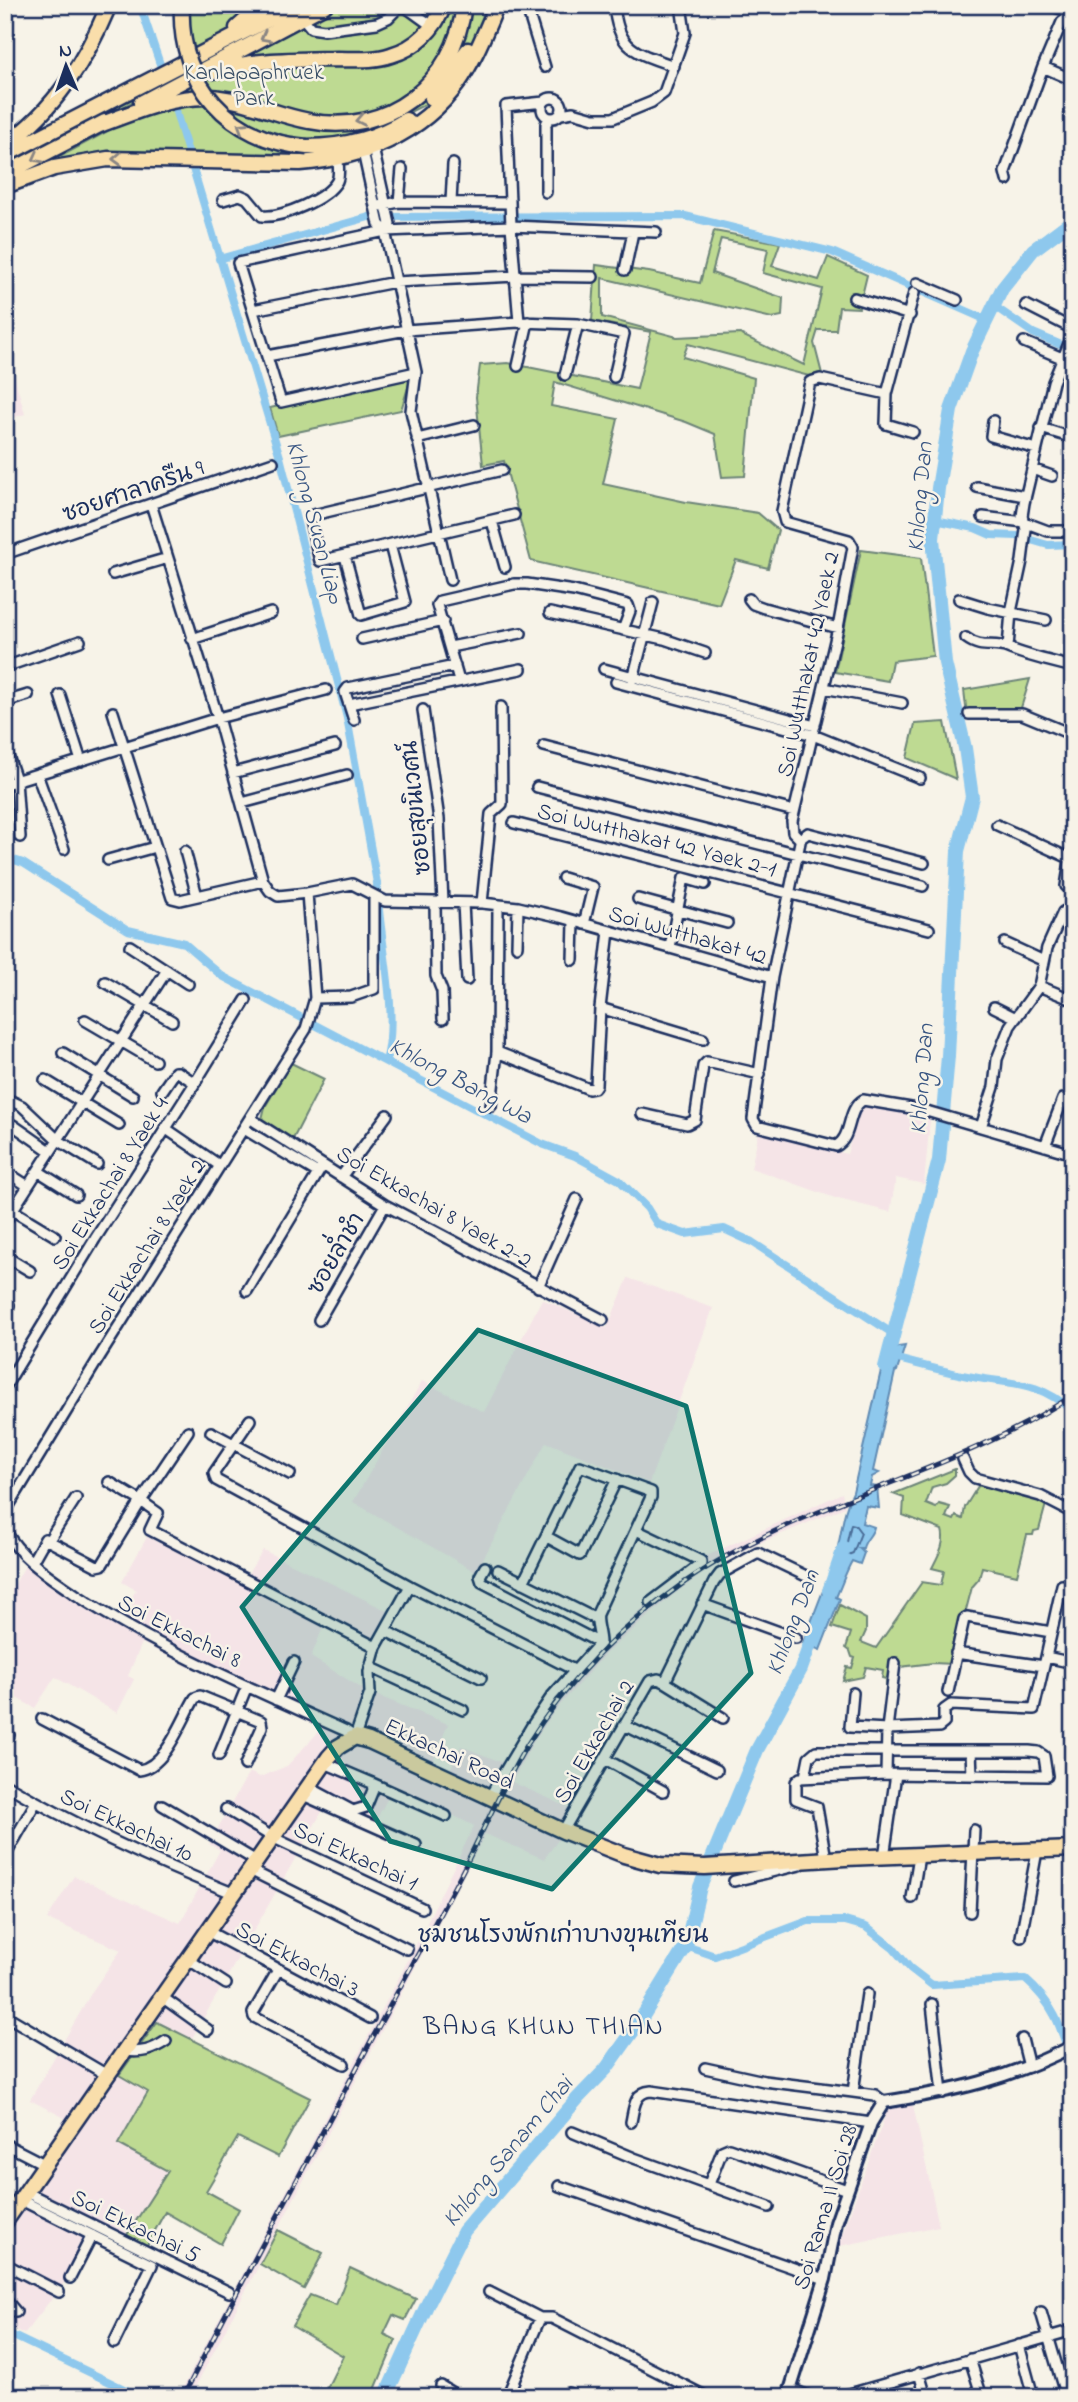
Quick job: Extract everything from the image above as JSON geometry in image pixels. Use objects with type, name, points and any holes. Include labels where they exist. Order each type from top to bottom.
[{"type":"main road","points":[[5,145],[37,118],[64,88],[92,42],[109,5]]},
{"type":"main road","points":[[182,5],[182,30],[189,62],[201,87],[214,104],[233,121],[256,135],[280,143],[307,147],[343,145],[363,140],[414,114],[445,84],[496,6]]},
{"type":"main road","points":[[199,55],[252,5]]},
{"type":"main road","points":[[199,55],[247,21],[263,5]]},
{"type":"main road","points":[[5,156],[199,55],[299,11],[326,5]]},
{"type":"main road","points":[[5,174],[97,126],[173,92],[248,63],[377,58],[400,52],[426,34],[435,24],[444,5]]},
{"type":"main road","points":[[173,92],[238,100],[295,118],[330,123],[376,116],[398,107],[422,92],[440,71],[452,52],[460,31],[464,5]]},
{"type":"main road","points":[[5,186],[54,167],[108,159],[300,163],[338,159],[368,150],[420,121],[446,97],[476,53],[496,6]]},
{"type":"main road","points":[[173,92],[299,11]]},
{"type":"main road","name":"Ekkachai Road","points":[[5,2222],[325,1763],[338,1747],[355,1737],[369,1741],[563,1831],[624,1855],[660,1865],[692,1867],[1073,1849]]},
{"type":"street","points":[[299,11],[311,28],[324,30],[377,23],[388,18],[402,5],[428,23]]},
{"type":"street","points":[[526,5],[545,67]]},
{"type":"street","points":[[614,5],[621,38],[637,52],[674,66]]},
{"type":"street","points":[[544,102],[542,112],[550,118],[573,112],[594,118],[613,118],[652,102],[664,93],[685,33],[681,5]]},
{"type":"street","points":[[1047,5],[1073,13]]},
{"type":"street","points":[[1007,180],[1005,172],[1043,67],[1062,22],[1073,13]]},
{"type":"street","points":[[1043,67],[1073,80]]},
{"type":"street","points":[[518,366],[524,322],[510,215],[506,106],[556,99],[563,107],[561,114]]},
{"type":"street","points":[[546,192],[546,124],[550,118]]},
{"type":"street","points":[[368,150],[416,372],[411,411],[450,580]]},
{"type":"street","points":[[223,200],[240,195],[247,198],[262,216],[274,217],[303,206],[331,188],[337,181],[338,159]]},
{"type":"street","points":[[451,202],[453,163]]},
{"type":"street","points":[[400,202],[402,169]]},
{"type":"street","points":[[381,209],[400,202],[451,202],[510,215],[633,232],[656,232]]},
{"type":"street","points":[[416,372],[281,402],[238,263],[385,227],[510,215]]},
{"type":"street","points":[[625,270],[633,232]]},
{"type":"street","points":[[253,310],[395,282],[516,276],[593,276]]},
{"type":"street","points":[[913,432],[886,424],[887,394],[916,288],[957,300]]},
{"type":"street","points":[[854,298],[910,315]]},
{"type":"street","points":[[1026,305],[1069,343]]},
{"type":"street","points":[[267,356],[406,330],[524,322],[578,324],[624,334],[614,377]]},
{"type":"street","points":[[565,375],[578,324]]},
{"type":"street","points":[[1024,342],[1069,343]]},
{"type":"street","points":[[1008,648],[1011,612],[1024,540],[1025,496],[1041,428],[1069,343]]},
{"type":"street","name":"Soi Wutthakat 42 Yaek 2","points":[[772,977],[800,839],[793,832],[792,821],[838,628],[852,543],[785,522],[782,511],[787,485],[810,382],[820,379],[887,394]]},
{"type":"street","points":[[993,421],[991,436],[1036,449]]},
{"type":"street","points":[[417,439],[474,425]]},
{"type":"street","points":[[1041,428],[1073,438]]},
{"type":"street","name":"ซอยศาลาครืน 9","points":[[5,554],[273,462]]},
{"type":"street","points":[[502,470],[309,516],[320,561],[514,515]]},
{"type":"street","points":[[1032,470],[1052,476]]},
{"type":"street","points":[[977,487],[1025,496]]},
{"type":"street","points":[[113,712],[172,898],[180,900],[263,881],[218,718],[151,504]]},
{"type":"street","points":[[983,517],[1043,530],[1073,531]]},
{"type":"street","points":[[492,521],[505,567]]},
{"type":"street","points":[[345,556],[361,615],[405,602],[390,545]]},
{"type":"street","points":[[113,574],[168,558]]},
{"type":"street","points":[[459,681],[437,605],[440,601],[514,584],[574,591],[628,605],[630,611],[624,630]]},
{"type":"street","points":[[749,598],[753,604],[764,608],[838,628]]},
{"type":"street","points":[[959,599],[1046,620]]},
{"type":"street","points":[[633,679],[653,602]]},
{"type":"street","points":[[192,639],[271,613]]},
{"type":"street","points":[[550,613],[705,653]]},
{"type":"street","points":[[362,639],[443,621]]},
{"type":"street","points":[[450,647],[521,633]]},
{"type":"street","points":[[966,638],[979,645],[1008,648],[1073,667]]},
{"type":"street","points":[[5,667],[80,642]]},
{"type":"street","points":[[354,720],[345,692],[348,688],[455,666]]},
{"type":"street","points":[[349,704],[521,669]]},
{"type":"street","points":[[604,670],[814,731],[920,778]]},
{"type":"street","points":[[616,682],[814,731]]},
{"type":"street","points":[[824,688],[902,703]]},
{"type":"street","points":[[5,784],[218,718],[326,690]]},
{"type":"street","points":[[5,702],[28,695]]},
{"type":"street","points":[[61,695],[81,761]]},
{"type":"street","points":[[482,903],[491,814],[502,804],[502,707]]},
{"type":"street","name":"ซอยสุขนิเวศน์","points":[[423,710],[439,818],[436,976],[442,991],[443,1019]]},
{"type":"street","points":[[969,713],[1022,714],[1073,735]]},
{"type":"street","points":[[233,773],[335,746]]},
{"type":"street","points":[[544,746],[794,811]]},
{"type":"street","points":[[5,747],[16,780],[20,837]]},
{"type":"street","points":[[37,774],[64,849]]},
{"type":"street","points":[[242,803],[347,775]]},
{"type":"street","points":[[537,787],[923,886]]},
{"type":"street","name":"Soi Wutthakat 42 Yaek 2-1","points":[[514,823],[929,929]]},
{"type":"street","points":[[997,825],[1069,858]]},
{"type":"street","points":[[800,839],[808,833],[924,863]]},
{"type":"street","points":[[1066,886],[1073,843]]},
{"type":"street","points":[[108,860],[155,847]]},
{"type":"street","points":[[185,851],[197,896]]},
{"type":"street","points":[[563,878],[593,887],[584,924]]},
{"type":"street","points":[[670,947],[684,878],[705,884]]},
{"type":"street","name":"Soi Wutthakat 42","points":[[263,881],[270,891],[278,896],[352,884],[378,898],[518,907],[574,920],[772,977],[753,1119],[757,1126],[836,1146],[843,1142],[855,1106],[863,1100],[923,1110],[1073,1154]]},
{"type":"street","name":"Soi Ekkachai 8 Yaek 2","points":[[5,1512],[306,1029],[315,998],[307,893]]},
{"type":"street","points":[[315,998],[351,997],[374,989],[378,898]]},
{"type":"street","points":[[638,899],[727,923]]},
{"type":"street","points":[[463,903],[467,980]]},
{"type":"street","points":[[491,1106],[497,1052],[498,905]]},
{"type":"street","points":[[517,946],[518,907]]},
{"type":"street","points":[[981,1127],[994,1087],[997,1059],[1010,1026],[1040,986],[1044,961],[1063,912],[1072,907]]},
{"type":"street","points":[[573,960],[574,920]]},
{"type":"street","points":[[497,1052],[590,1089],[596,1085],[600,1008],[609,930]]},
{"type":"street","points":[[1005,943],[1044,961]]},
{"type":"street","points":[[130,946],[188,984]]},
{"type":"street","points":[[6,1221],[167,970]]},
{"type":"street","points":[[105,982],[172,1021]]},
{"type":"street","points":[[1040,986],[1073,1000]]},
{"type":"street","name":"Soi Ekkachai 8 Yaek 4","points":[[5,1387],[246,1000]]},
{"type":"street","points":[[994,1007],[1016,1018]]},
{"type":"street","points":[[600,1008],[703,1039]]},
{"type":"street","points":[[85,1020],[155,1061]]},
{"type":"street","points":[[63,1053],[133,1096]]},
{"type":"street","points":[[642,1114],[687,1124],[695,1121],[703,1066],[707,1062],[760,1074]]},
{"type":"street","points":[[162,1091],[175,1072],[195,1083]]},
{"type":"street","points":[[45,1080],[119,1125]]},
{"type":"street","points":[[5,1098],[22,1106],[58,1140],[97,1164]]},
{"type":"street","points":[[1045,1146],[1063,1099]]},
{"type":"street","points":[[341,1177],[387,1115]]},
{"type":"street","name":"Soi Ekkachai 8 Yaek 2-2","points":[[251,1119],[320,1169],[341,1177],[385,1205],[603,1320]]},
{"type":"street","points":[[13,1125],[50,1151]]},
{"type":"street","points":[[165,1128],[219,1165]]},
{"type":"street","points":[[244,1129],[320,1169],[247,1291]]},
{"type":"street","points":[[5,1171],[28,1186]]},
{"type":"street","points":[[38,1171],[76,1195]]},
{"type":"street","points":[[538,1287],[577,1199]]},
{"type":"street","name":"ซอยล่ำชำ","points":[[319,1320],[385,1205]]},
{"type":"street","points":[[12,1210],[55,1236]]},
{"type":"street","points":[[5,1256],[30,1271]]},
{"type":"street","points":[[250,1420],[214,1473],[216,1480],[410,1586],[576,1671]]},
{"type":"street","points":[[32,1562],[43,1539],[97,1566],[102,1565],[188,1431]]},
{"type":"street","points":[[212,1432],[290,1474]]},
{"type":"street","points":[[963,1459],[968,1472],[975,1478],[1040,1496],[1073,1513]]},
{"type":"street","points":[[490,1796],[552,1696],[600,1643],[596,1619],[651,1492],[580,1466],[523,1583]]},
{"type":"street","points":[[547,1537],[580,1555],[617,1479]]},
{"type":"street","points":[[109,1482],[158,1513],[151,1531],[376,1647]]},
{"type":"street","points":[[48,1540],[76,1498]]},
{"type":"street","points":[[636,1530],[701,1561],[701,1564],[651,1602]]},
{"type":"street","name":"Soi Ekkachai 8","points":[[7,1538],[32,1562],[117,1621],[185,1658],[355,1737]]},
{"type":"street","name":"Soi Ekkachai 2","points":[[563,1831],[650,1681],[657,1679],[665,1682],[702,1604],[720,1574],[758,1553],[808,1577]]},
{"type":"street","points":[[485,1567],[480,1576],[482,1582],[600,1643]]},
{"type":"street","points":[[498,1570],[596,1619]]},
{"type":"street","points":[[853,1693],[850,1727],[887,1729],[942,1726],[944,1710],[951,1705],[1034,1709],[1062,1585],[1073,1586]]},
{"type":"street","points":[[355,1737],[370,1693],[370,1667],[376,1647],[410,1586]]},
{"type":"street","points":[[702,1604],[796,1638]]},
{"type":"street","points":[[948,1692],[964,1619],[967,1617],[1051,1632]]},
{"type":"street","points":[[386,1630],[481,1678]]},
{"type":"street","points":[[956,1653],[1073,1663]]},
{"type":"street","points":[[276,1700],[294,1662]]},
{"type":"street","points":[[884,1857],[891,1774],[886,1751],[887,1729],[895,1664]]},
{"type":"street","points":[[370,1667],[463,1710]]},
{"type":"street","points":[[665,1682],[723,1718]]},
{"type":"street","points":[[219,1755],[247,1686]]},
{"type":"street","points":[[42,1719],[139,1770],[154,1765],[197,1696],[258,1719],[262,1727],[245,1765]]},
{"type":"street","points":[[624,1725],[718,1770]]},
{"type":"street","points":[[805,1777],[809,1758],[816,1751],[1038,1752],[1044,1756],[1047,1776],[891,1774],[805,1777],[796,1782],[796,1799],[817,1807],[826,1859]]},
{"type":"street","points":[[971,1751],[972,1775]]},
{"type":"street","points":[[605,1759],[663,1791]]},
{"type":"street","points":[[325,1763],[446,1816]]},
{"type":"street","points":[[307,1791],[353,1811],[360,1811],[366,1807],[373,1790],[372,1783]]},
{"type":"street","name":"Soi Ekkachai 10","points":[[5,1784],[90,1831],[150,1860],[235,1894]]},
{"type":"street","points":[[307,1791],[416,1845]]},
{"type":"street","points":[[5,1856],[36,1801]]},
{"type":"street","points":[[162,1805],[255,1867],[407,1949]]},
{"type":"street","name":"Soi Ekkachai 1","points":[[226,1809],[274,1838],[422,1908]]},
{"type":"street","points":[[970,1912],[974,1830]]},
{"type":"street","points":[[1021,1937],[1037,1851]]},
{"type":"street","points":[[912,1898],[919,1856]]},
{"type":"street","points":[[734,1881],[786,1870],[807,1860]]},
{"type":"street","name":"Soi Ekkachai 3","points":[[209,1933],[370,2018]]},
{"type":"street","points":[[189,1960],[226,1984]]},
{"type":"street","points":[[278,1970],[253,2013],[254,2017],[344,2064]]},
{"type":"street","points":[[853,2092],[867,1994]]},
{"type":"street","points":[[162,1997],[208,2030]]},
{"type":"street","points":[[932,2004],[942,2092]]},
{"type":"street","points":[[5,2015],[107,2075]]},
{"type":"street","points":[[1022,2039],[1029,2067]]},
{"type":"street","points":[[124,2051],[141,2053],[166,2041]]},
{"type":"street","points":[[705,2068],[764,2081],[875,2095],[884,2102],[984,2083],[1029,2067],[1073,2046]]},
{"type":"street","points":[[631,2122],[637,2096],[642,2091],[651,2091],[871,2123]]},
{"type":"street","name":"Soi Rama II Soi 28","points":[[789,2395],[825,2279],[836,2223],[871,2123],[884,2102]]},
{"type":"street","points":[[572,2132],[634,2158],[769,2207]]},
{"type":"street","points":[[5,2144],[46,2165]]},
{"type":"street","points":[[709,2184],[722,2151],[729,2148],[847,2190]]},
{"type":"street","points":[[559,2186],[825,2279]]},
{"type":"street","points":[[24,2196],[152,2265],[114,2343]]},
{"type":"street","name":"Soi Ekkachai 5","points":[[24,2196],[229,2292]]},
{"type":"street","points":[[70,2278],[92,2235]]},
{"type":"street","points":[[5,2264],[59,2292]]},
{"type":"street","points":[[489,2292],[540,2318],[552,2318],[708,2397]]},
{"type":"street","points":[[5,2299],[16,2312]]},
{"type":"street","points":[[1041,2312],[1066,2397]]},
{"type":"street","points":[[507,2397],[540,2318]]},
{"type":"street","points":[[839,2397],[872,2392],[919,2373],[1073,2330]]},
{"type":"street","points":[[1019,2346],[1033,2396]]},
{"type":"street","points":[[970,2359],[982,2397]]},
{"type":"street","points":[[919,2373],[926,2397]]},
{"type":"street","points":[[441,2386],[459,2397]]},
{"type":"street","points":[[568,2393],[579,2397]]},
{"type":"street","points":[[789,2395],[811,2397]]},
{"type":"highlighted area","points":[[478,1330],[686,1406],[751,1673],[552,1889],[390,1841],[242,1607]]},
{"type":"shaded area","points":[[5,344],[25,414],[5,420]]},
{"type":"shaded area","points":[[867,1105],[930,1119],[924,1184],[896,1178],[890,1212],[835,1198],[751,1168],[759,1131],[847,1154],[860,1109]]},
{"type":"shaded area","points":[[628,1278],[713,1308],[649,1483],[546,1442],[476,1572],[353,1502],[422,1381],[484,1412],[542,1299],[607,1328]]},
{"type":"shaded area","points":[[842,1493],[845,1507],[737,1553],[674,1594],[605,1654],[553,1713],[532,1744],[512,1782],[579,1812],[544,1859],[485,1834],[190,2397],[178,2397],[415,1947],[474,1826],[394,1786],[370,1832],[323,1810],[191,2040],[157,2022],[120,2076],[148,2092],[168,2171],[125,2238],[99,2226],[64,2283],[24,2334],[5,2324],[5,2206],[65,2118],[30,2100],[93,1990],[121,1950],[47,1919],[74,1876],[180,1923],[220,1850],[209,1844],[249,1772],[260,1777],[287,1766],[322,1728],[142,1643],[128,1676],[134,1679],[117,1713],[55,1677],[35,1708],[5,1692],[5,1601],[26,1564],[115,1626],[136,1590],[122,1582],[147,1537],[242,1583],[263,1550],[388,1611],[369,1649],[323,1627],[311,1657],[366,1691],[448,1724],[432,1764],[450,1770],[461,1746],[511,1766],[581,1670],[641,1610],[698,1560]]},
{"type":"shaded area","points":[[913,2105],[939,2226],[840,2246],[888,2108]]},
{"type":"green space","name":"Kanlapaphruek Park","points":[[185,5],[500,5],[426,104],[354,140],[326,161],[39,168],[132,118],[148,94],[5,169],[5,162],[158,83],[185,47]]},
{"type":"green space","points":[[714,231],[780,243],[772,266],[819,280],[828,257],[867,275],[859,308],[839,307],[836,330],[818,330],[814,343],[822,374],[809,376],[688,344],[683,357],[754,378],[745,476],[722,477],[715,434],[686,422],[555,382],[551,406],[618,419],[603,484],[686,502],[758,513],[778,530],[768,568],[736,560],[719,604],[531,561],[504,461],[483,465],[476,397],[480,365],[508,363],[637,389],[651,332],[592,321],[596,265],[649,272],[700,283]],"holes":[[[721,239],[768,249],[763,273],[822,289],[804,365],[740,334],[677,337],[602,317],[602,278],[772,318],[782,316],[783,298],[712,273]]]},
{"type":"green space","points":[[407,377],[410,381],[401,410],[278,436],[270,408]]},
{"type":"green space","points":[[861,550],[921,558],[933,656],[892,661],[888,681],[835,672]]},
{"type":"green space","points":[[1030,679],[1020,711],[967,715],[964,690]]},
{"type":"green space","points":[[945,722],[956,779],[907,758],[915,724]]},
{"type":"green space","points":[[291,1063],[324,1079],[291,1143],[261,1123],[265,1107]]},
{"type":"green space","points":[[955,1469],[955,1475],[946,1483],[932,1487],[926,1504],[936,1508],[939,1504],[950,1507],[946,1517],[954,1520],[956,1516],[963,1519],[965,1507],[980,1483],[1028,1495],[1046,1504],[1039,1530],[1034,1531],[1033,1535],[1027,1535],[1017,1575],[982,1567],[979,1579],[972,1587],[952,1664],[933,1663],[892,1668],[890,1686],[886,1685],[886,1679],[882,1678],[883,1670],[866,1667],[863,1677],[843,1681],[847,1667],[852,1668],[855,1658],[846,1648],[851,1633],[832,1627],[840,1605],[866,1619],[866,1631],[861,1642],[876,1648],[922,1582],[941,1585],[944,1571],[932,1568],[942,1545],[942,1530],[903,1515],[904,1498],[893,1494]]},
{"type":"green space","points":[[157,2022],[310,2098],[278,2157],[238,2137],[206,2191],[239,2209],[221,2244],[165,2212],[145,2249],[125,2238],[168,2171],[118,2144],[148,2092],[119,2075]]},
{"type":"green space","points":[[278,2230],[323,2253],[304,2289],[260,2264]]},
{"type":"green space","points":[[350,2268],[416,2299],[405,2320],[393,2315],[384,2334],[396,2340],[372,2397],[343,2397],[326,2390],[343,2356],[292,2326],[310,2295],[336,2305]]},
{"type":"water","points":[[905,1346],[895,1372],[873,1471],[879,1473],[872,1477],[870,1486],[877,1487],[879,1508],[866,1506],[862,1523],[874,1527],[863,1548],[859,1548],[864,1553],[860,1564],[852,1561],[847,1570],[836,1597],[840,1599],[820,1650],[803,1643],[829,1575],[836,1576],[840,1568],[834,1561],[886,1349]]},
{"type":"waterway","name":"Khlong Suan Liap","points":[[140,5],[164,76]]},
{"type":"waterway","name":"Khlong Suan Liap","points":[[172,99],[280,457],[347,718],[377,883],[390,997],[390,1041],[386,1061]]},
{"type":"waterway","points":[[219,259],[369,217],[685,216],[832,252],[987,320]]},
{"type":"waterway","name":"Khlong Dan","points":[[885,1367],[939,1160],[948,1056],[958,851],[972,797],[965,748],[945,663],[933,539],[938,488],[951,410],[972,351],[1002,289],[1033,250],[1073,220]]},
{"type":"waterway","points":[[994,306],[1033,333],[1073,350]]},
{"type":"waterway","points":[[935,520],[975,528],[991,535],[1017,536],[1048,545],[1073,544]]},
{"type":"waterway","name":"Khlong Bang Wa","points":[[5,857],[23,863],[128,930],[184,943],[222,976],[542,1144],[575,1156],[619,1180],[647,1208],[657,1224],[685,1234],[724,1229],[752,1242],[892,1333]]},
{"type":"waterway","points":[[894,1358],[963,1375],[1025,1385],[1048,1394],[1073,1411]]},
{"type":"waterway","name":"Khlong Dan","points":[[829,1591],[844,1548]]},
{"type":"waterway","name":"Khlong Sanam Chai","points":[[385,2397],[464,2231],[606,2069],[638,2024],[686,1946],[700,1887],[757,1750],[801,1669],[815,1630]]},
{"type":"waterway","points":[[686,1946],[715,1956],[808,1921],[845,1921],[866,1927],[932,1985],[1025,1979],[1051,2008],[1073,2067]]},
{"type":"waterway","points":[[5,2332],[141,2397]]},
{"type":"railway","points":[[183,2397],[452,1891],[518,1760],[542,1722],[577,1677],[617,1637],[660,1600],[728,1555],[776,1530],[978,1447],[1073,1395]]},
{"type":"district","name":"ชุมชนโรงพักเก่าบางขุนเทียน","points":[[563,1934]]},
{"type":"district","name":"BANG KHUN THIAN","points":[[544,2025]]}]
